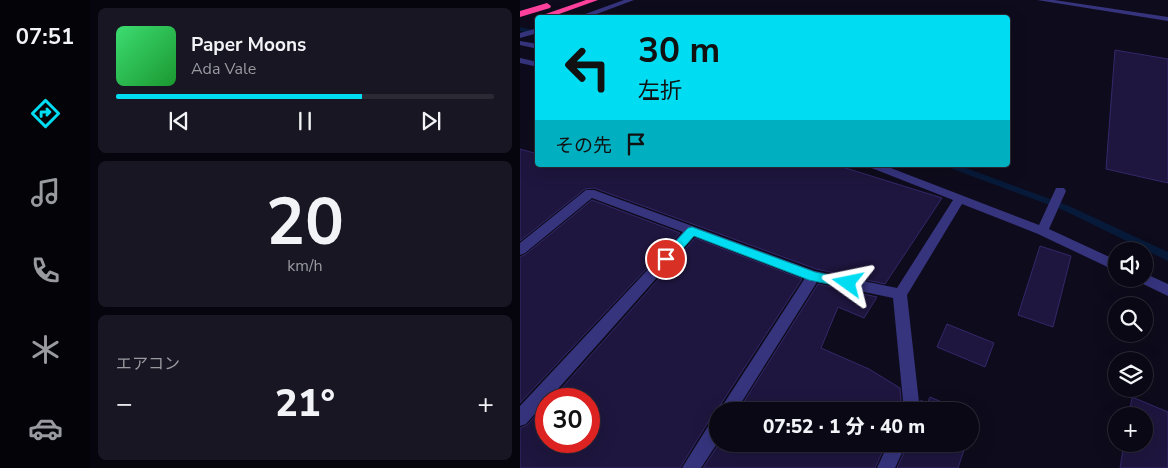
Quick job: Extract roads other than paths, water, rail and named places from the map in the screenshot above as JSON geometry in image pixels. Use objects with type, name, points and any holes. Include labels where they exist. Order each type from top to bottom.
[{"type":"highway","points":[[521,20],[566,0]]},
{"type":"highway","points":[[547,15],[594,0]]},
{"type":"highway","points":[[521,20],[535,18]]},
{"type":"street","points":[[586,15],[631,0]]},
{"type":"street","points":[[1040,0],[1168,19]]},
{"type":"street","points":[[520,36],[535,31]]},
{"type":"street","points":[[520,43],[535,46]]},
{"type":"street","points":[[520,60],[535,63]]},
{"type":"street","points":[[878,167],[1042,231],[1108,262]]},
{"type":"street","points":[[1042,231],[1060,192]]},
{"type":"street","points":[[523,244],[590,193],[814,276],[900,294]]},
{"type":"street","points":[[911,402],[900,294],[960,198]]},
{"type":"street","points":[[520,418],[692,231]]},
{"type":"street","points":[[733,402],[814,276]]},
{"type":"street","points":[[1153,282],[1168,290]]},
{"type":"street","points":[[691,468],[709,440]]},
{"type":"street","points":[[886,468],[893,452]]},
{"type":"waterway","points":[[520,29],[535,32]]},
{"type":"waterway","points":[[955,167],[1066,208],[1168,257]]}]
